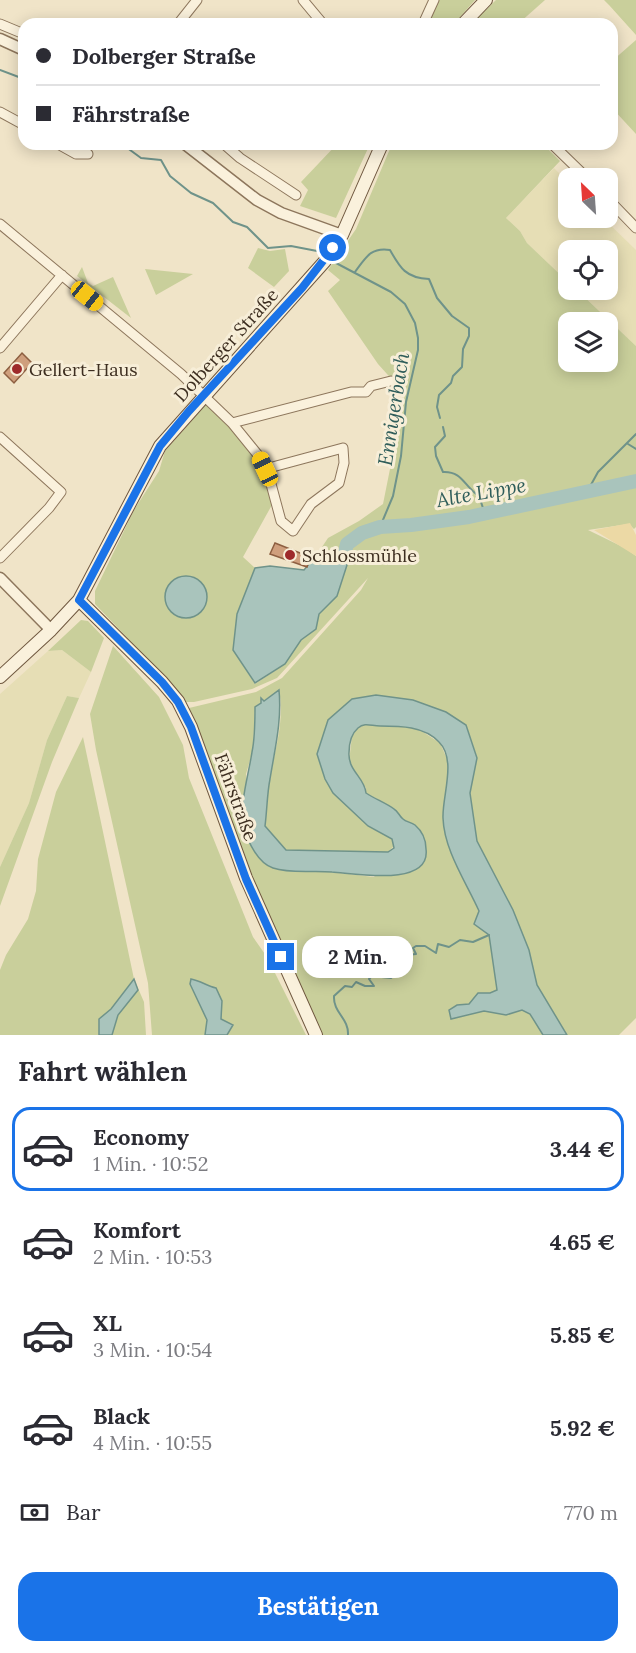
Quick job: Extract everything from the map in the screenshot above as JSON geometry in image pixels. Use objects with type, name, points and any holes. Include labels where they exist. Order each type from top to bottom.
[{"type":"main road","points":[[469,18],[486,0]]},
{"type":"main road","name":"Dolberger Straße","points":[[0,677],[51,630],[79,600],[156,454],[205,395],[326,261],[342,235],[379,150]]},
{"type":"main road","name":"Fährstraße","points":[[79,600],[149,668],[181,706],[191,727],[246,879],[316,1035]]},
{"type":"street","points":[[182,18],[196,0]]},
{"type":"street","points":[[303,0],[318,18]]},
{"type":"street","points":[[426,18],[434,0]]},
{"type":"street","points":[[0,24],[18,32]]},
{"type":"street","points":[[0,39],[18,47]]},
{"type":"street","points":[[0,112],[18,122]]},
{"type":"street","points":[[69,150],[76,154],[88,153]]},
{"type":"street","points":[[193,150],[257,200],[281,213],[342,235]]},
{"type":"street","points":[[231,150],[296,195]]},
{"type":"street","points":[[558,150],[577,168]]},
{"type":"street","points":[[618,209],[636,228]]},
{"type":"street","points":[[0,224],[205,395],[232,423],[258,454],[281,521],[293,531],[311,504],[339,483],[344,463],[343,448],[265,469]]},
{"type":"street","points":[[0,348],[62,275]]},
{"type":"street","points":[[232,423],[351,392],[366,392],[371,386],[391,381]]},
{"type":"street","points":[[0,437],[61,492],[49,508],[0,558]]},
{"type":"street","points":[[0,578],[51,630]]},
{"type":"shaded area","points":[[554,168],[558,172],[558,228],[613,228],[636,250],[636,346],[618,329],[618,312],[600,312],[588,300],[618,300],[618,240],[558,240],[558,272],[527,243],[520,231],[506,218]]},
{"type":"shaded area","points":[[62,650],[91,672],[79,698],[67,696],[47,740],[29,803],[0,867],[0,694],[48,651]]},
{"type":"green space","points":[[436,0],[475,0],[459,18],[428,18]]},
{"type":"green space","points":[[496,0],[545,0],[525,18],[477,18]]},
{"type":"green space","points":[[604,0],[636,0],[636,35],[609,5]]},
{"type":"green space","points":[[636,40],[636,134],[618,114],[618,56]]},
{"type":"green space","points":[[331,150],[367,150],[336,218],[300,206],[308,190],[301,182]]},
{"type":"green space","points":[[389,150],[549,150],[560,161],[506,218],[520,231],[527,243],[558,272],[558,300],[588,300],[600,312],[558,312],[558,372],[618,372],[618,329],[636,346],[636,527],[634,529],[629,524],[588,530],[636,556],[636,1018],[619,1035],[567,1035],[537,985],[529,950],[513,910],[477,841],[470,793],[477,757],[466,725],[328,720],[317,754],[368,826],[392,839],[395,845],[388,852],[285,850],[265,826],[269,785],[280,723],[279,690],[263,701],[262,698],[261,703],[255,707],[253,750],[246,774],[247,789],[242,808],[243,827],[255,852],[292,871],[315,870],[374,877],[416,826],[401,818],[395,809],[366,793],[366,788],[349,762],[352,736],[365,724],[395,724],[420,730],[440,743],[448,761],[446,837],[489,935],[497,990],[490,993],[478,993],[469,1004],[457,1005],[449,1010],[451,1019],[484,1011],[506,1015],[522,1010],[530,1014],[543,1035],[320,1035],[261,905],[189,708],[256,692],[282,678],[361,590],[368,578],[277,678],[252,689],[194,702],[185,702],[174,687],[95,604],[95,591],[134,510],[159,471],[165,451],[209,401],[259,459],[273,503],[243,557],[255,568],[237,614],[233,650],[255,684],[285,664],[301,640],[316,629],[319,614],[337,596],[344,556],[318,553],[328,538],[359,521],[383,504],[405,394],[378,364],[328,291],[340,280],[328,270],[356,229]]},
{"type":"green space","points":[[258,248],[270,251],[285,249],[289,271],[274,287],[248,268]]},
{"type":"green space","points":[[82,267],[88,283],[93,286],[113,277],[131,318],[77,276]]},
{"type":"green space","points":[[145,269],[193,274],[156,295]]},
{"type":"green space","points":[[81,620],[88,621],[104,638],[91,672],[62,650],[48,651]]},
{"type":"green space","points":[[113,646],[159,697],[183,745],[189,778],[253,937],[267,957],[306,1035],[152,1035],[148,983],[90,714]]},
{"type":"green space","points":[[67,696],[79,698],[52,762],[0,906],[0,867],[29,803],[47,740]]},
{"type":"green space","points":[[83,737],[134,979],[144,1002],[146,1035],[0,1035],[0,970],[6,955],[28,919],[36,891],[38,859],[56,792]]},
{"type":"sand","points":[[630,523],[636,535],[636,556],[594,530]]},
{"type":"water","points":[[318,553],[344,556],[347,565],[337,596],[319,614],[316,629],[301,640],[285,664],[255,683],[233,650],[237,614],[255,568],[270,566],[304,570]]},
{"type":"water","points":[[186,576],[201,582],[207,597],[201,612],[186,618],[171,612],[165,597],[171,582]]},
{"type":"water","points":[[279,690],[279,724],[265,826],[286,850],[388,852],[394,848],[392,839],[368,826],[333,793],[325,779],[317,754],[328,720],[352,699],[376,695],[413,700],[446,712],[466,725],[477,758],[470,793],[477,841],[513,910],[529,950],[537,985],[567,1035],[543,1035],[530,1014],[522,1010],[506,1015],[484,1011],[451,1019],[449,1010],[457,1005],[469,1004],[478,993],[490,993],[497,990],[489,935],[474,924],[479,911],[456,866],[447,842],[443,809],[447,758],[439,742],[433,737],[419,730],[404,727],[363,725],[354,733],[349,750],[351,765],[363,783],[366,793],[395,810],[422,833],[426,846],[424,861],[416,869],[404,874],[389,876],[287,871],[273,868],[258,857],[244,828],[243,801],[254,741],[255,707],[261,703],[261,698],[264,701]]},
{"type":"water","points":[[134,979],[138,990],[118,1015],[112,1035],[99,1035],[99,1019],[111,1009]]},
{"type":"water","points":[[191,979],[216,988],[222,1001],[221,1019],[233,1025],[227,1035],[205,1035],[207,1020],[190,984]]},
{"type":"building","name":"Gellert-Haus","points":[[22,353],[32,363],[14,383],[4,373]]},
{"type":"building","name":"Schlossmühle","points":[[275,543],[310,557],[307,567],[270,554]]},
{"type":"waterway","name":"Ennigerbach","points":[[0,70],[18,77]]},
{"type":"waterway","name":"Ennigerbach","points":[[130,150],[141,158],[161,160],[170,176],[191,193],[213,203],[233,222],[247,227],[268,248],[291,246],[317,251]]},
{"type":"waterway","points":[[355,272],[373,252],[383,249],[390,250],[397,262],[409,274],[429,279],[437,298],[452,316],[469,328],[469,336],[463,349],[462,367],[439,395],[437,407],[440,418]]},
{"type":"waterway","name":"Ennigerbach","points":[[336,263],[391,292],[405,304],[415,323],[418,338],[418,350],[406,402],[401,456],[393,496],[380,527]]},
{"type":"waterway","points":[[443,427],[445,436],[435,447],[443,472],[455,474],[479,496],[485,514]]},
{"type":"waterway","points":[[587,492],[598,472],[636,434]]},
{"type":"waterway","points":[[628,444],[636,449]]},
{"type":"waterway","name":"Alte Lippe","points":[[344,556],[347,544],[362,533],[380,527],[469,517],[636,481]]},
{"type":"waterway","points":[[348,1035],[346,1024],[334,1002],[334,996],[345,986],[352,987],[356,982],[365,986],[374,986],[369,979],[372,976],[391,978],[401,969],[398,956],[416,954],[413,948],[416,946],[425,946],[436,953],[438,944],[449,947],[460,940],[473,942],[489,935]]},
{"type":"place","name":"Gellert-Haus","points":[[17,369]]},
{"type":"place","name":"Schlossmühle","points":[[290,555]]},
{"type":"route","points":[[281,957],[246,879],[191,727],[181,706],[149,668],[94,612],[79,600],[160,446],[326,261],[333,248]]}]
